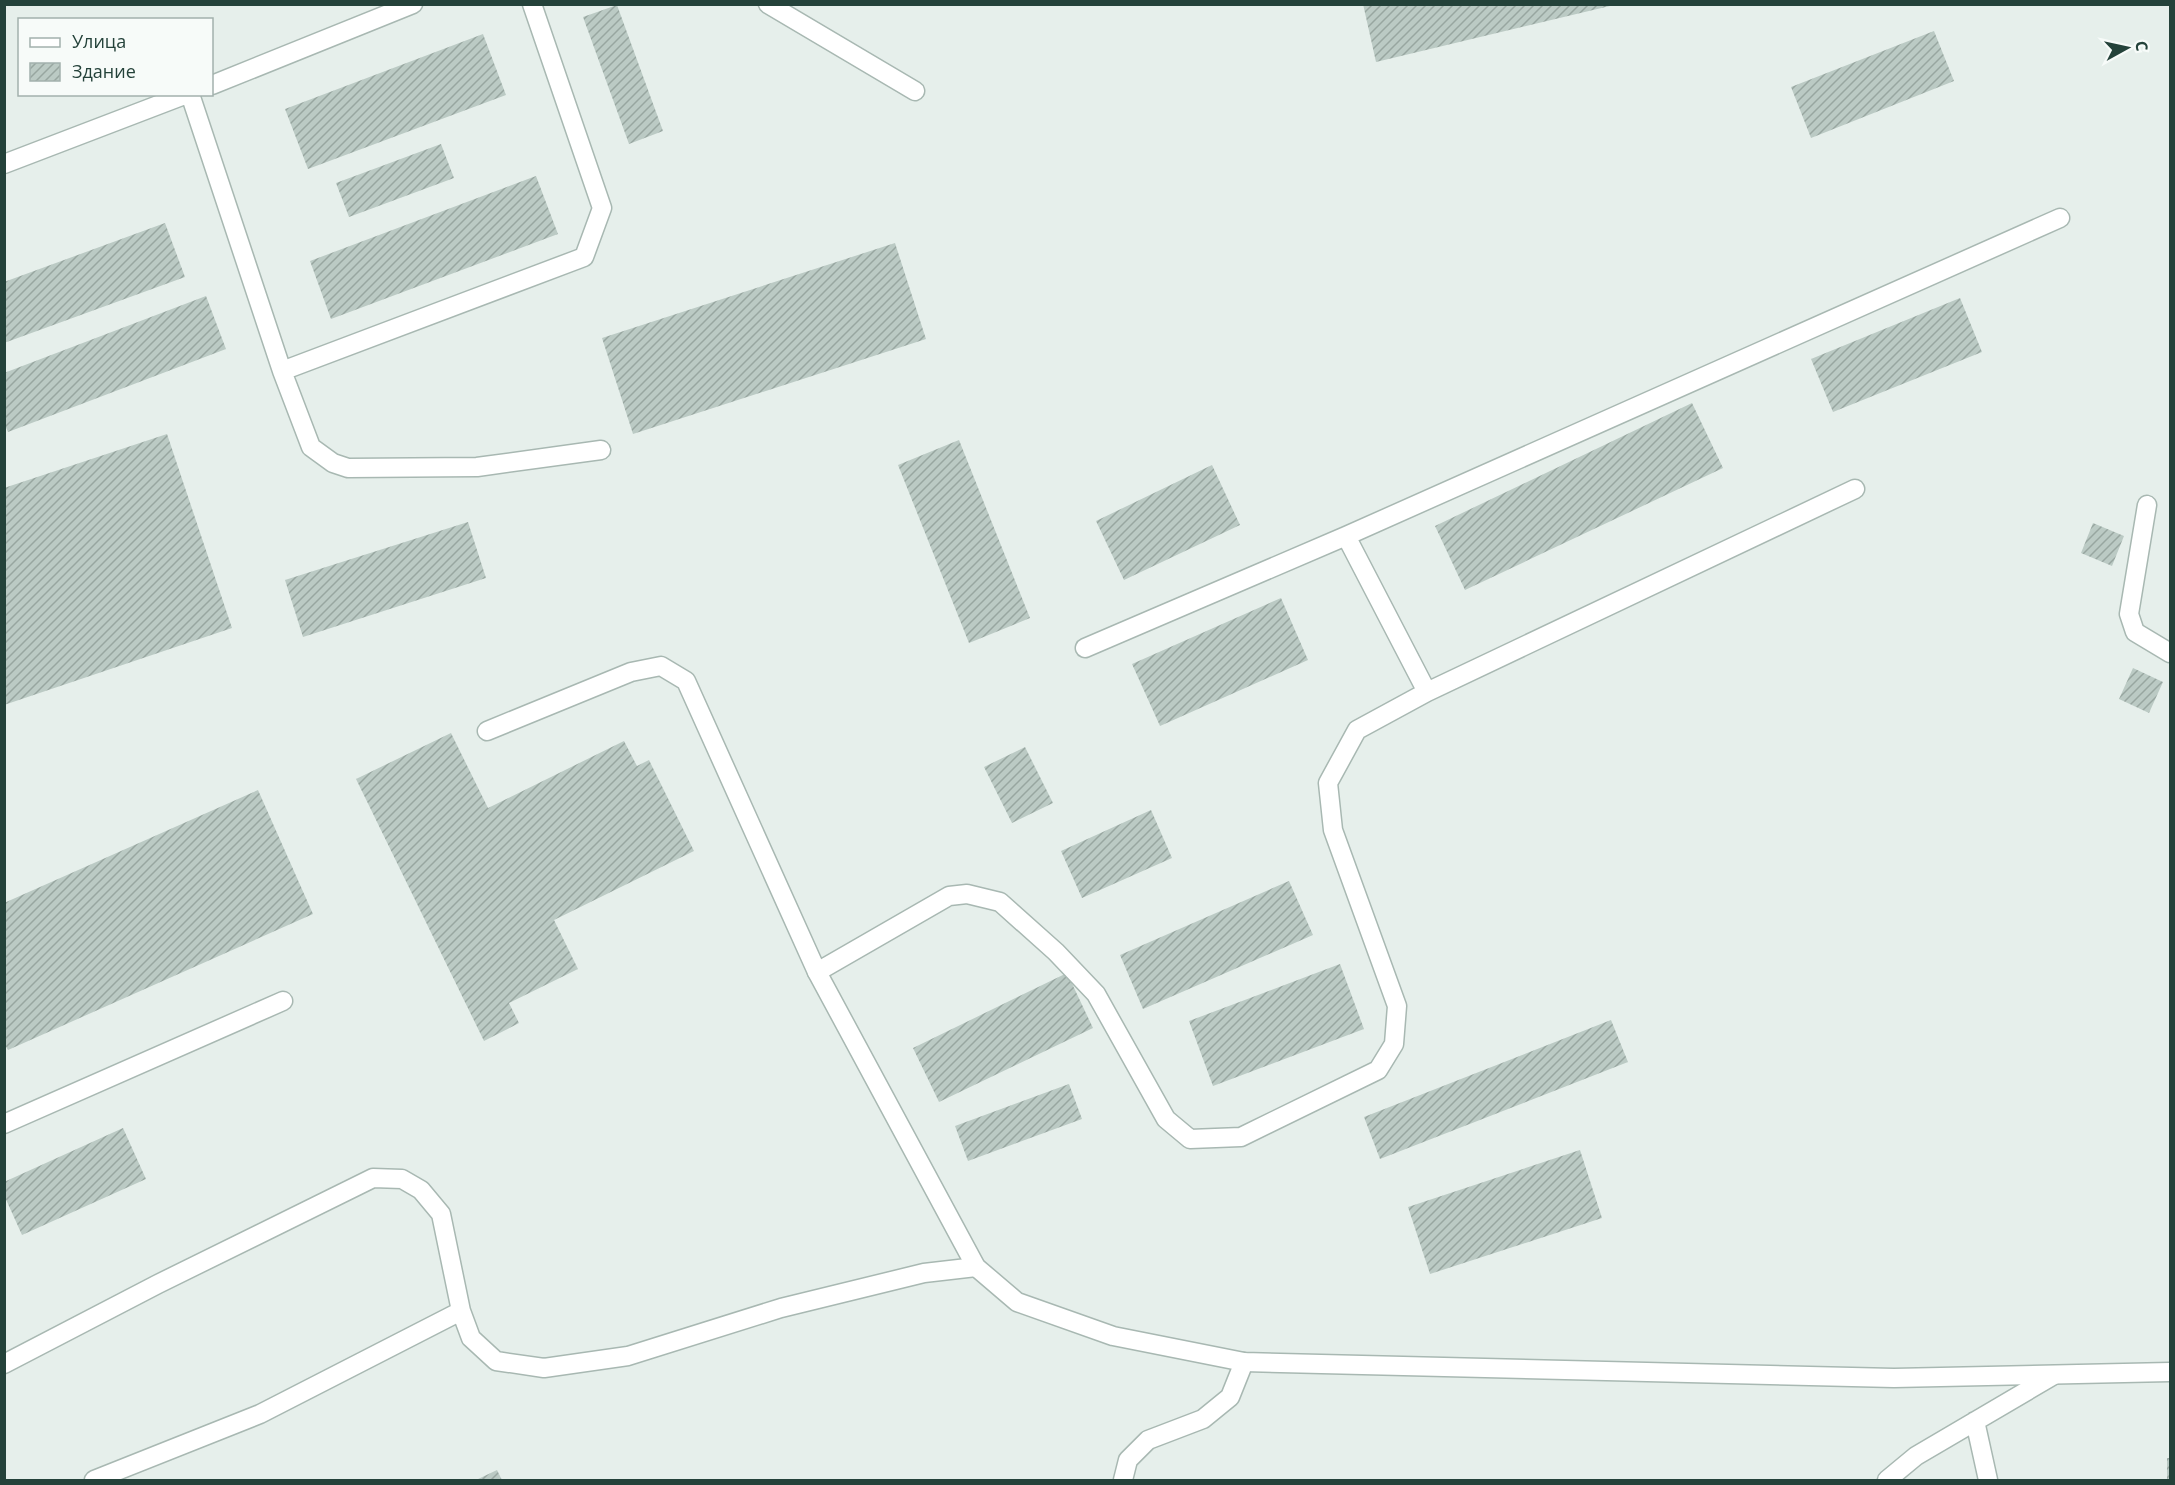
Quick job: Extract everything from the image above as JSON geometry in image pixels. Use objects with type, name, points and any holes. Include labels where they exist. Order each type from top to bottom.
[{"type":"street","points":[[213,85],[413,4]]},
{"type":"street","points":[[282,371],[584,257],[602,208],[532,4]]},
{"type":"street","points":[[768,4],[915,92]]},
{"type":"street","points":[[4,164],[184,96]]},
{"type":"street","points":[[190,96],[282,371],[311,447],[333,463],[348,468],[477,467],[601,450]]},
{"type":"street","points":[[1085,648],[1346,536],[2060,218]]},
{"type":"street","points":[[817,972],[949,896],[967,894],[1000,902],[1056,951],[1096,994],[1166,1119],[1190,1139],[1241,1137],[1378,1070],[1394,1044],[1397,1006],[1333,830],[1328,783],[1357,730],[1427,692],[1855,489]]},
{"type":"street","points":[[2147,505],[2129,614],[2135,632],[2170,652]]},
{"type":"street","points":[[1346,536],[1427,692]]},
{"type":"street","points":[[487,731],[631,672],[661,666],[686,681],[817,972],[976,1267],[1017,1302],[1113,1336],[1244,1362],[1894,1378],[2170,1372]]},
{"type":"street","points":[[4,1124],[283,1001]]},
{"type":"street","points":[[4,1364],[62,1332],[374,1178],[402,1179],[421,1190],[441,1214],[461,1311],[471,1338],[496,1361],[543,1368],[628,1356],[781,1308],[924,1273],[976,1267]]},
{"type":"street","points":[[94,1480],[260,1414],[461,1311]]},
{"type":"street","points":[[1123,1480],[1128,1460],[1148,1440],[1203,1419],[1230,1397],[1244,1362]]},
{"type":"street","points":[[1887,1480],[1916,1456],[2054,1375]]},
{"type":"street","points":[[1975,1421],[1988,1480]]},
{"type":"building","points":[[1363,4],[1614,4],[1614,5],[1376,62]]},
{"type":"building","points":[[617,5],[663,131],[629,144],[583,17]]},
{"type":"building","points":[[1934,31],[1954,81],[1811,138],[1791,87]]},
{"type":"building","points":[[483,34],[506,95],[308,169],[285,109]]},
{"type":"building","points":[[441,144],[454,178],[349,217],[336,183]]},
{"type":"building","points":[[536,176],[558,234],[331,319],[310,261]]},
{"type":"building","points":[[165,223],[185,277],[4,343],[4,282]]},
{"type":"building","points":[[895,243],[926,339],[633,434],[602,338]]},
{"type":"building","points":[[206,296],[226,349],[8,432],[4,423],[4,373]]},
{"type":"building","points":[[1960,298],[1982,352],[1833,412],[1811,359]]},
{"type":"building","points":[[1692,403],[1723,468],[1465,590],[1435,526]]},
{"type":"building","points":[[167,434],[232,628],[4,705],[4,488]]},
{"type":"building","points":[[959,440],[1030,618],[969,643],[898,465]]},
{"type":"building","points":[[1212,465],[1240,525],[1124,580],[1096,521]]},
{"type":"building","points":[[468,522],[486,578],[303,637],[285,580]]},
{"type":"building","points":[[2093,523],[2124,536],[2112,566],[2081,553]]},
{"type":"building","points":[[1281,598],[1308,660],[1160,726],[1132,664]]},
{"type":"building","points":[[2133,668],[2163,682],[2149,713],[2119,699]]},
{"type":"building","points":[[451,733],[488,808],[624,741],[637,766],[649,760],[694,851],[554,920],[578,969],[509,1003],[519,1023],[484,1041],[356,779]]},
{"type":"building","points":[[1025,747],[1053,803],[1012,823],[984,767]]},
{"type":"building","points":[[258,790],[313,914],[8,1050],[4,1043],[4,903]]},
{"type":"building","points":[[1151,810],[1172,858],[1082,898],[1061,851]]},
{"type":"building","points":[[1289,881],[1313,935],[1143,1009],[1120,955]]},
{"type":"building","points":[[1340,964],[1364,1029],[1213,1086],[1189,1021]]},
{"type":"building","points":[[1067,973],[1093,1028],[939,1102],[913,1048]]},
{"type":"building","points":[[1611,1020],[1628,1062],[1380,1159],[1364,1117]]},
{"type":"building","points":[[1069,1084],[1082,1119],[968,1161],[955,1126]]},
{"type":"building","points":[[123,1128],[146,1179],[22,1235],[4,1195],[4,1182]]},
{"type":"building","points":[[1580,1150],[1602,1218],[1430,1274],[1408,1207]]},
{"type":"building","points":[[2167,1458],[2170,1458],[2170,1480],[2167,1480]]},
{"type":"building","points":[[497,1470],[502,1480],[476,1480]]}]
